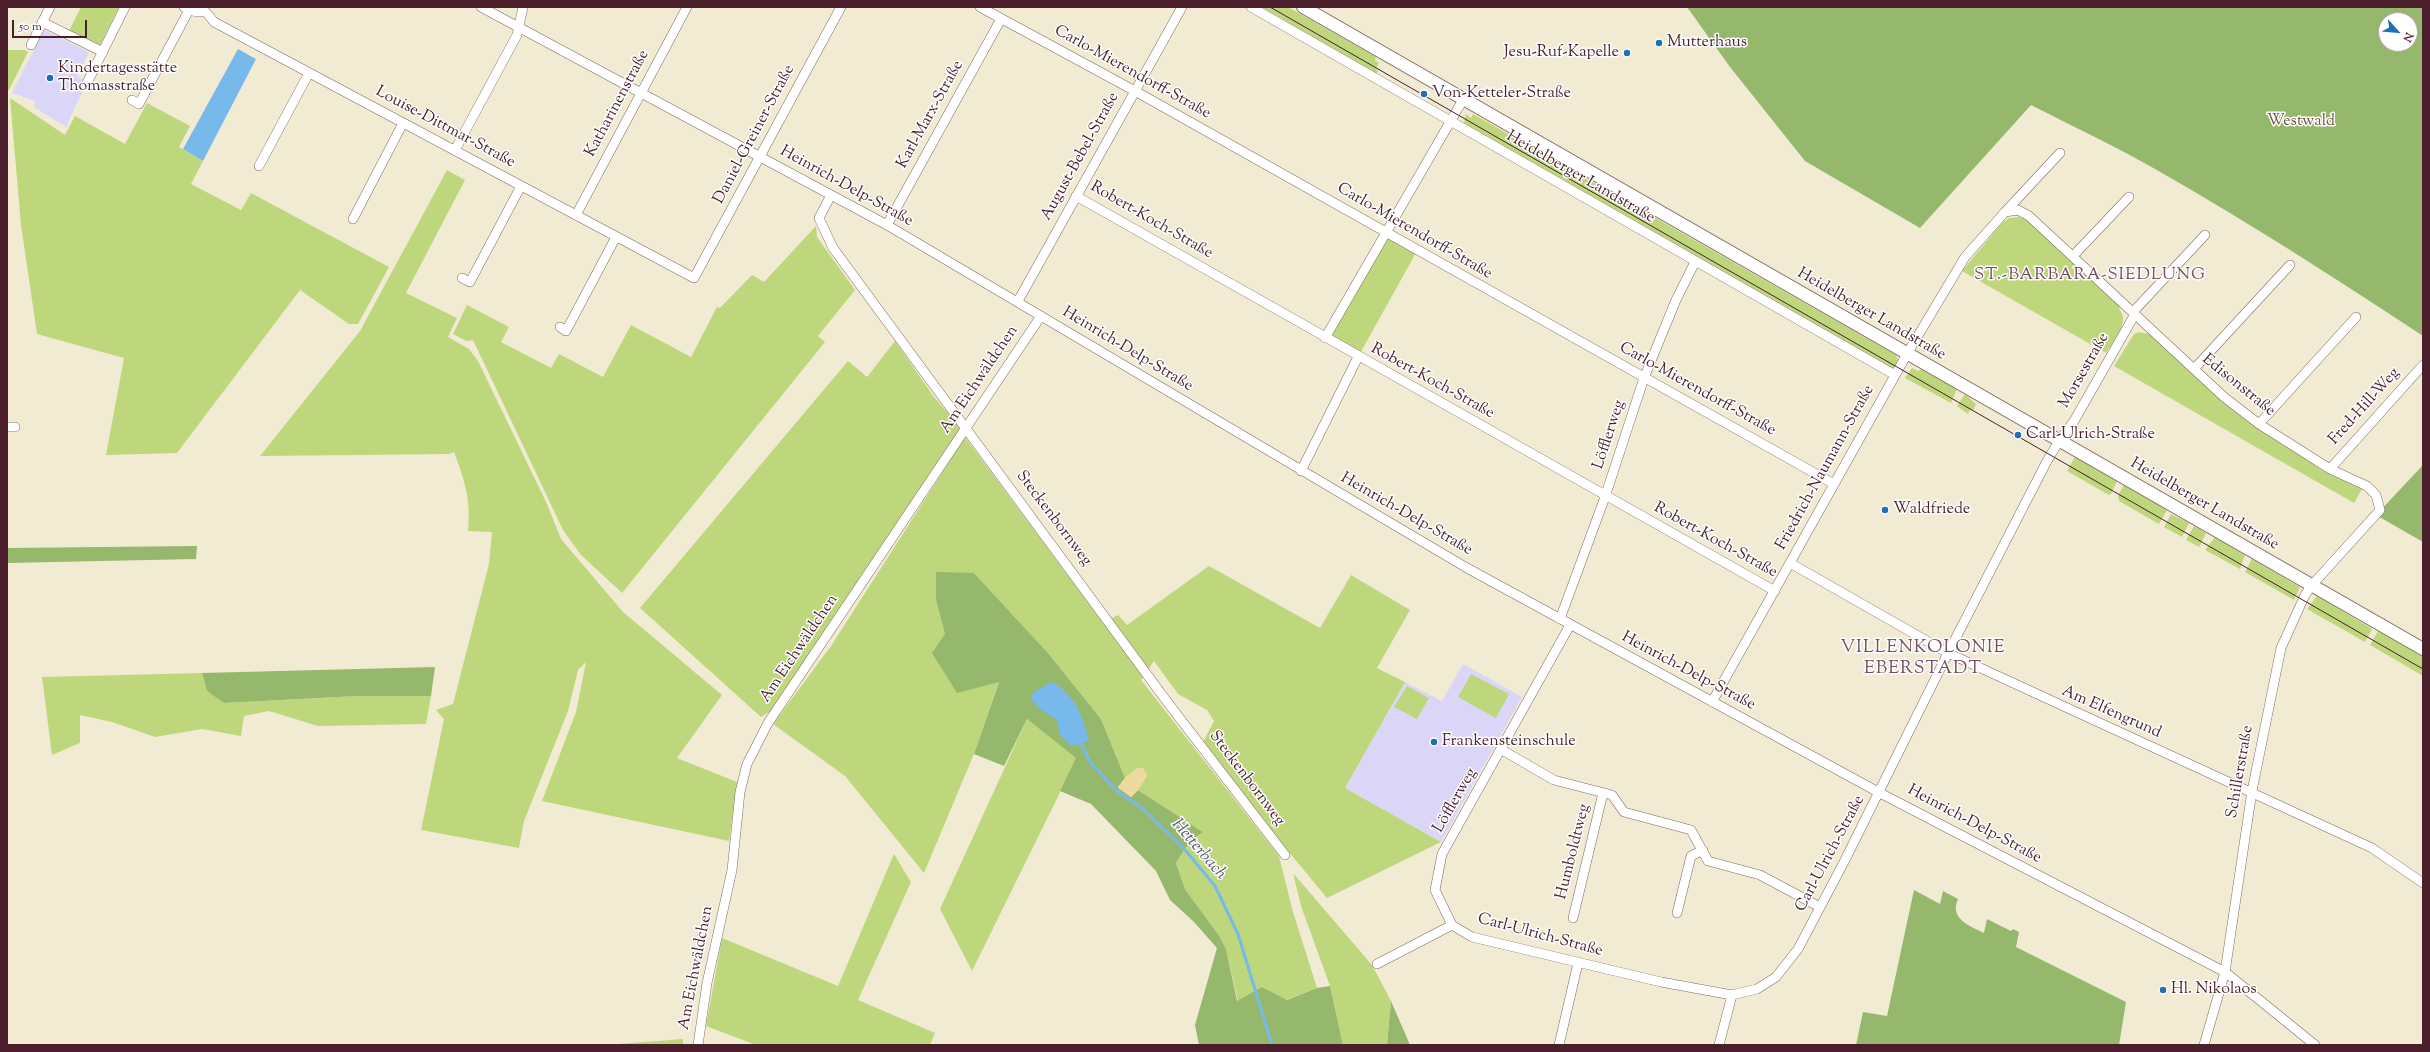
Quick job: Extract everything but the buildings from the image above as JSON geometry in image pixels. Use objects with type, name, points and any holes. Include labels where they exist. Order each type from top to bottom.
[{"type":"street","points":[[31,45],[50,7]]},
{"type":"street","points":[[86,85],[125,7]]},
{"type":"street","name":"Heinrich-Delp-Straße","points":[[481,7],[887,225],[1018,301],[1427,546],[1880,793],[2225,972],[2315,1045]]},
{"type":"street","points":[[455,150],[517,35],[519,15],[523,7]]},
{"type":"street","name":"Katharinenstraße","points":[[576,215],[687,7]]},
{"type":"street","name":"Daniel-Greiner-Straße","points":[[694,278],[841,7]]},
{"type":"street","name":"Carlo-Mierendorff-Straße","points":[[980,7],[1135,91],[1834,484]]},
{"type":"street","name":"August-Bebel-Straße","points":[[1018,301],[1182,7]]},
{"type":"street","name":"Heidelberger Landstraße","points":[[1251,7],[1895,375]]},
{"type":"street","name":"Heidelberger Landstraße","points":[[1303,7],[2423,649]]},
{"type":"street","points":[[132,100],[139,104],[187,8]]},
{"type":"street","name":"Louise-Dittmar-Straße","points":[[187,8],[207,10],[214,22],[694,278]]},
{"type":"street","name":"Karl-Marx-Straße","points":[[887,225],[1001,19]]},
{"type":"street","points":[[42,22],[103,52]]},
{"type":"street","points":[[259,166],[309,73]]},
{"type":"street","points":[[1325,338],[1464,98]]},
{"type":"street","points":[[353,219],[403,123]]},
{"type":"street","points":[[1907,354],[1965,257],[2060,153]]},
{"type":"street","points":[[462,278],[470,282],[521,186]]},
{"type":"street","name":"Steckenbornweg","points":[[831,195],[819,218],[833,248],[1168,703],[1285,855]]},
{"type":"street","name":"Robert-Koch-Straße","points":[[1076,196],[1358,357],[1775,591]]},
{"type":"street","points":[[2073,256],[2129,197]]},
{"type":"street","name":"Edisonstraße","points":[[2005,212],[2018,210],[2029,216],[2194,369],[2259,424],[2330,469],[2367,486],[2376,496],[2380,510],[2312,585]]},
{"type":"street","name":"Morsestraße","points":[[2059,441],[2074,421],[2134,313],[2205,235]]},
{"type":"street","points":[[560,327],[566,331],[616,237]]},
{"type":"street","name":"Löfflerweg","points":[[1560,619],[1606,497],[1644,378],[1676,300],[1695,262]]},
{"type":"street","points":[[2194,369],[2290,265]]},
{"type":"street","name":"Am Eichwäldchen","points":[[698,1045],[707,983],[732,870],[740,792],[747,764],[768,723],[1041,316]]},
{"type":"street","points":[[2259,424],[2356,317]]},
{"type":"street","name":"Friedrich-Naumann-Straße","points":[[1712,702],[1907,354]]},
{"type":"street","points":[[1301,471],[1358,357]]},
{"type":"street","name":"Fred-Hill-Weg","points":[[2330,469],[2423,365]]},
{"type":"street","name":"Carl-Ulrich-Straße","points":[[1435,890],[1452,925],[1472,937],[1661,982],[1732,995],[1757,989],[1776,977],[1795,954],[1820,907],[1880,793],[1948,653],[2059,441]]},
{"type":"street","name":"Am Elfengrund","points":[[1790,563],[1948,653],[2069,711],[2252,791],[2372,848],[2423,883]]},
{"type":"street","name":"Schillerstraße","points":[[2204,1045],[2225,972],[2252,791],[2281,648],[2305,595],[2312,585]]},
{"type":"street","name":"Löfflerweg","points":[[1435,890],[1442,854],[1502,750],[1570,625]]},
{"type":"street","name":"Humboldtweg","points":[[1502,750],[1554,780],[1612,795],[1624,812],[1691,830],[1708,860],[1760,875],[1820,907]]},
{"type":"street","name":"Humboldtweg","points":[[1573,918],[1603,793]]},
{"type":"street","points":[[1677,913],[1691,856],[1703,850]]},
{"type":"street","name":"Carl-Ulrich-Straße","points":[[1377,964],[1452,925]]},
{"type":"street","points":[[1559,1045],[1578,963]]},
{"type":"street","points":[[1719,1045],[1732,995]]},
{"type":"shaded area","name":"Kindertagesstätte Thomasstraße","points":[[44,30],[89,52],[77,76],[84,80],[81,85],[84,88],[66,127],[34,107],[35,101],[12,93]]},
{"type":"shaded area","name":"Frankensteinschule","points":[[1463,664],[1522,697],[1441,842],[1345,788],[1405,682],[1442,701]]},
{"type":"green space","points":[[81,7],[119,7],[100,45],[69,31]]},
{"type":"green space","points":[[1255,7],[1288,7],[1376,57],[1375,60],[1379,63],[1376,69],[1378,71],[1375,76],[1370,73],[1370,70],[1263,8]]},
{"type":"green space","name":"Westwald","points":[[1687,7],[2423,7],[2423,336],[2290,250],[2223,209],[2125,152],[2031,105],[1920,228],[1805,161],[1730,67]]},
{"type":"green space","points":[[7,50],[25,50],[28,52],[9,90],[7,90]]},
{"type":"green space","points":[[10,98],[65,135],[75,116],[125,144],[147,103],[190,126],[179,147],[203,161],[191,184],[241,210],[251,193],[389,267],[358,324],[349,324],[300,290],[177,453],[106,455],[124,358],[37,334],[21,225]]},
{"type":"green space","points":[[1466,114],[1471,118],[1473,114],[1896,355],[1898,360],[1893,369],[1464,123]]},
{"type":"green space","points":[[447,170],[465,180],[406,293],[457,318],[448,337],[469,349],[478,361],[547,504],[561,539],[623,612],[722,695],[677,758],[737,782],[729,841],[542,801],[576,712],[586,662],[578,670],[568,711],[524,821],[519,848],[421,830],[444,719],[436,710],[453,704],[489,564],[492,532],[468,531],[468,500],[454,452],[449,454],[260,456],[360,331]]},
{"type":"green space","points":[[2019,217],[2027,219],[2121,305],[2119,309],[2122,314],[2122,326],[2120,332],[2106,353],[1962,271],[2002,223],[2009,218]]},
{"type":"green space","points":[[816,226],[817,237],[855,290],[818,336],[825,342],[622,593],[581,555],[563,530],[473,340],[466,341],[453,334],[467,305],[509,327],[501,342],[551,368],[559,354],[603,377],[631,325],[691,357],[717,307],[720,308],[752,275],[764,282]]},
{"type":"green space","points":[[1385,233],[1417,251],[1358,357],[1325,338]]},
{"type":"green space","points":[[2139,332],[2148,334],[2149,332],[2256,427],[2310,461],[2320,469],[2362,489],[2354,503],[2114,366],[2134,334]]},
{"type":"green space","points":[[895,341],[934,397],[961,428],[771,711],[761,717],[640,608],[848,361],[867,377]]},
{"type":"green space","points":[[1912,368],[1918,371],[1921,369],[1957,389],[1951,403],[1905,378]]},
{"type":"green space","points":[[1965,394],[1976,404],[1973,411],[1970,410],[1968,414],[1957,406]]},
{"type":"green space","points":[[965,437],[1103,623],[1118,615],[1127,625],[1209,566],[1320,628],[1351,575],[1410,610],[1377,668],[1405,682],[1345,788],[1441,842],[1327,898],[1201,746],[1214,721],[1207,710],[1178,694],[1154,661],[1141,680],[1279,856],[1293,912],[1317,988],[1286,1000],[1262,987],[1238,1002],[1226,949],[1220,937],[1185,889],[1176,863],[1190,841],[1203,832],[1138,790],[1147,775],[1137,768],[1125,778],[1101,719],[1048,653],[974,573],[936,600],[945,634],[999,681],[974,754],[924,873],[845,776],[773,724],[831,646]]},
{"type":"green space","points":[[2075,457],[2117,481],[2111,494],[2109,495],[2067,471]]},
{"type":"green space","points":[[2423,465],[2423,542],[2376,515]]},
{"type":"green space","points":[[2124,485],[2167,510],[2159,524],[2119,501],[2118,496]]},
{"type":"green space","points":[[2171,514],[2189,523],[2182,537],[2164,527]]},
{"type":"green space","points":[[2194,526],[2206,533],[2199,547],[2186,540]]},
{"type":"green space","points":[[2215,537],[2245,555],[2240,569],[2205,550]]},
{"type":"green space","points":[[197,546],[196,559],[7,563],[7,548]]},
{"type":"green space","points":[[2252,559],[2300,587],[2294,600],[2245,572]]},
{"type":"green space","points":[[936,572],[974,573],[1048,653],[1101,719],[1125,778],[1118,787],[1131,797],[1138,790],[1203,832],[1190,841],[1176,863],[1185,889],[1220,937],[1226,949],[1237,1001],[1262,987],[1287,1000],[1317,988],[1330,986],[1343,1045],[1199,1045],[1195,1025],[1217,948],[1193,921],[1170,900],[1156,871],[1091,804],[1060,791],[1076,758],[1027,719],[1004,766],[974,754],[999,682],[957,693],[932,653],[945,634],[936,600]]},
{"type":"green space","points":[[2317,596],[2371,628],[2372,630],[2365,642],[2307,609]]},
{"type":"green space","points":[[2378,631],[2423,657],[2423,676],[2370,645]]},
{"type":"green space","points":[[435,667],[431,696],[357,696],[224,703],[207,691],[202,673]]},
{"type":"green space","points":[[202,673],[207,691],[225,703],[357,696],[431,696],[426,724],[318,726],[269,711],[244,716],[241,736],[202,729],[155,737],[112,722],[80,715],[80,743],[52,755],[42,677]]},
{"type":"green space","points":[[1471,674],[1509,694],[1496,718],[1458,697]]},
{"type":"green space","points":[[1407,686],[1429,698],[1417,719],[1394,707]]},
{"type":"green space","points":[[1027,719],[1077,758],[972,971],[940,909]]},
{"type":"green space","points":[[894,854],[911,882],[858,1000],[935,1033],[930,1045],[756,1045],[706,1026],[722,938],[838,986]]},
{"type":"green space","points":[[1293,873],[1372,965],[1391,1001],[1387,1045],[1343,1045],[1330,986],[1301,906]]},
{"type":"green space","points":[[1914,890],[1940,904],[1943,891],[1958,899],[1956,912],[1962,921],[1984,933],[1987,919],[2011,931],[2013,929],[2019,932],[2016,947],[2126,1002],[2119,1045],[1856,1045],[1863,1012],[1887,1016]]},
{"type":"green space","points":[[1391,1001],[1410,1045],[1387,1045]]},
{"type":"green space","points":[[683,1039],[683,1045],[605,1045]]},
{"type":"sand","points":[[1137,768],[1143,768],[1147,775],[1138,790],[1131,797],[1118,788],[1125,778]]},
{"type":"water","points":[[238,49],[256,59],[203,161],[183,149]]},
{"type":"water","points":[[1052,682],[1067,693],[1077,707],[1084,723],[1089,741],[1072,746],[1060,735],[1057,720],[1040,709],[1030,698],[1035,691]]},
{"type":"waterway","name":"Hetterbach","points":[[1081,743],[1090,762],[1117,791],[1142,808],[1186,851],[1215,886],[1238,934],[1272,1045]]},
{"type":"tram line","points":[[1270,7],[2423,669]]},
{"type":"place","name":"Mutterhaus","points":[[1659,43]]},
{"type":"place","name":"Jesu-Ruf-Kapelle","points":[[1627,53]]},
{"type":"place","name":"Kindertagesstätte Thomasstraße","points":[[50,78]]},
{"type":"place","name":"Von-Ketteler-Straße","points":[[1424,94]]},
{"type":"place","name":"Carl-Ulrich-Straße","points":[[2018,435]]},
{"type":"place","name":"Waldfriede","points":[[1885,510]]},
{"type":"place","name":"Frankensteinschule","points":[[1434,742]]},
{"type":"place","name":"Hl. Nikolaos","points":[[2163,990]]},
{"type":"district","name":"ST.-BARBARA-SIEDLUNG","points":[[2090,276]]},
{"type":"district","name":"VILLENKOLONIE EBERSTADT","points":[[1923,659]]}]
